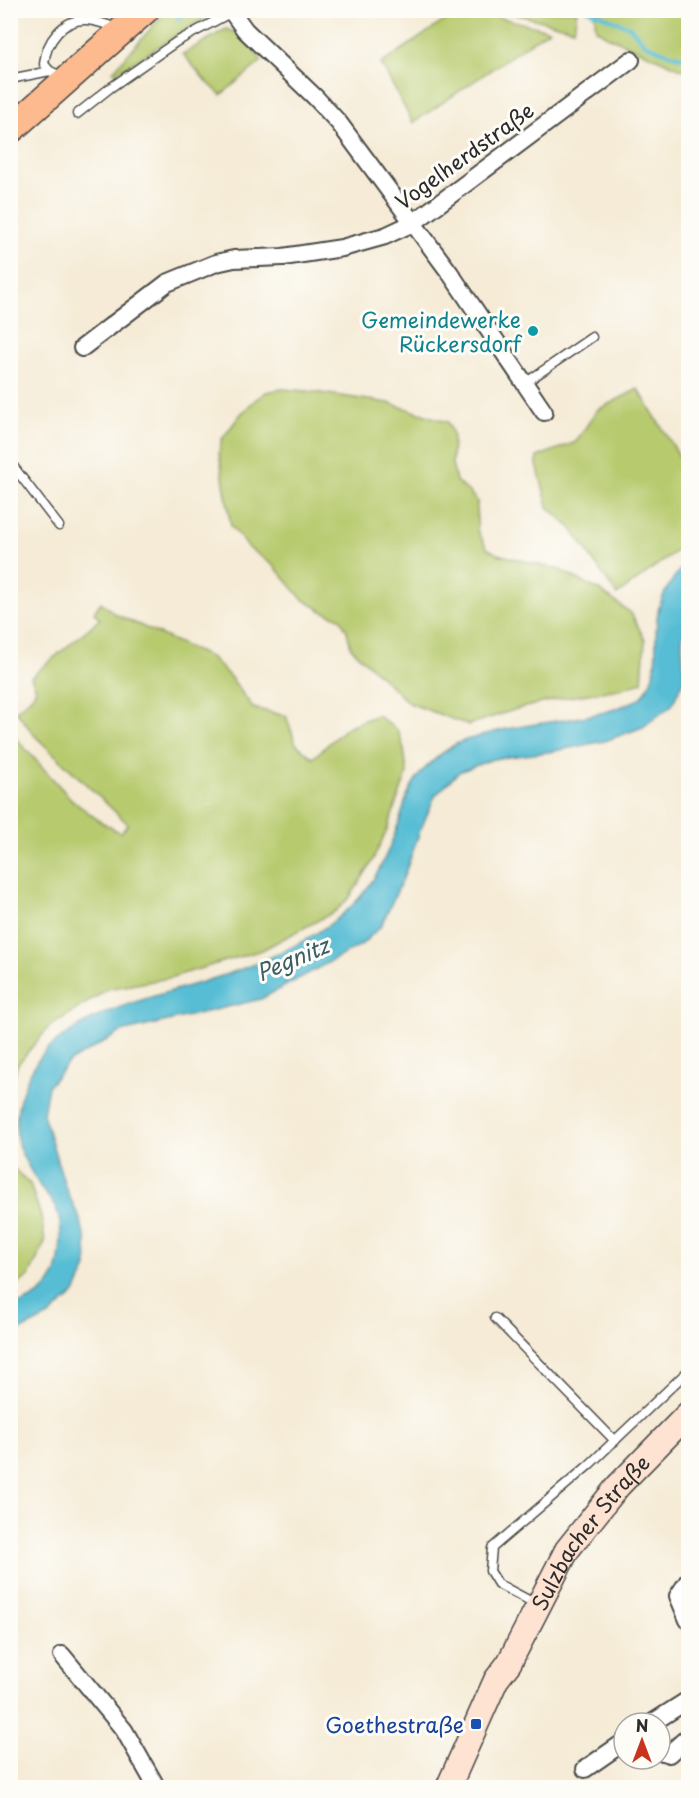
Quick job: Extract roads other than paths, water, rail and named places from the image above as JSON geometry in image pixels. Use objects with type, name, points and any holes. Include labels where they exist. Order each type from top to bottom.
[{"type":"main road","points":[[10,130],[59,75],[124,30],[145,10]]},
{"type":"main road","name":"Sulzbacher Straße","points":[[448,1788],[496,1680],[509,1664],[567,1550],[618,1486],[688,1414]]},
{"type":"main road","name":"Sulzbacher Straße","points":[[460,1788],[489,1729],[507,1684],[509,1664]]},
{"type":"street","points":[[233,11],[245,30],[339,123],[450,273],[544,412]]},
{"type":"street","name":"Vogelherdstraße","points":[[82,348],[167,283],[216,263],[234,259],[283,257],[342,248],[385,236],[413,223],[631,60]]},
{"type":"street","points":[[688,1581],[678,1596],[688,1620]]},
{"type":"street","points":[[62,1655],[124,1730],[157,1788]]},
{"type":"street","points":[[671,1711],[688,1700]]},
{"type":"street","points":[[672,1751],[688,1737]]},
{"type":"street","points":[[585,1769],[612,1750]]},
{"type":"lane","points":[[77,114],[110,87],[176,42],[233,11]]},
{"type":"lane","points":[[59,75],[44,64],[45,52],[54,36],[75,21],[88,20],[124,30]]},
{"type":"lane","points":[[10,79],[59,75]]},
{"type":"lane","points":[[525,383],[592,337]]},
{"type":"lane","points":[[10,462],[59,526]]},
{"type":"lane","points":[[495,1318],[615,1441]]},
{"type":"lane","points":[[538,1605],[498,1584],[490,1571],[492,1548],[615,1441],[688,1371]]},
{"type":"water","name":"Pegnitz","points":[[688,559],[688,607],[682,641],[684,679],[672,705],[643,727],[605,741],[549,752],[493,759],[459,772],[435,796],[404,876],[381,926],[361,945],[261,999],[121,1032],[69,1062],[48,1086],[43,1114],[66,1189],[80,1219],[86,1241],[87,1267],[75,1293],[49,1316],[11,1335],[11,1307],[32,1298],[46,1288],[54,1276],[59,1257],[61,1236],[59,1216],[26,1163],[19,1147],[17,1134],[16,1121],[22,1092],[43,1054],[69,1033],[104,1014],[122,1006],[254,964],[306,939],[338,918],[359,898],[375,876],[387,852],[408,795],[420,774],[454,745],[504,730],[607,712],[639,699],[649,685],[653,674],[657,615],[662,598]]},
{"type":"waterway","points":[[178,18],[188,10]]},
{"type":"waterway","points":[[588,10],[630,27],[645,44],[688,59]]},
{"type":"place","name":"Gemeindewerke Rückersdorf","points":[[533,331]]},
{"type":"place","name":"Goethestraße","points":[[476,1724]]}]
